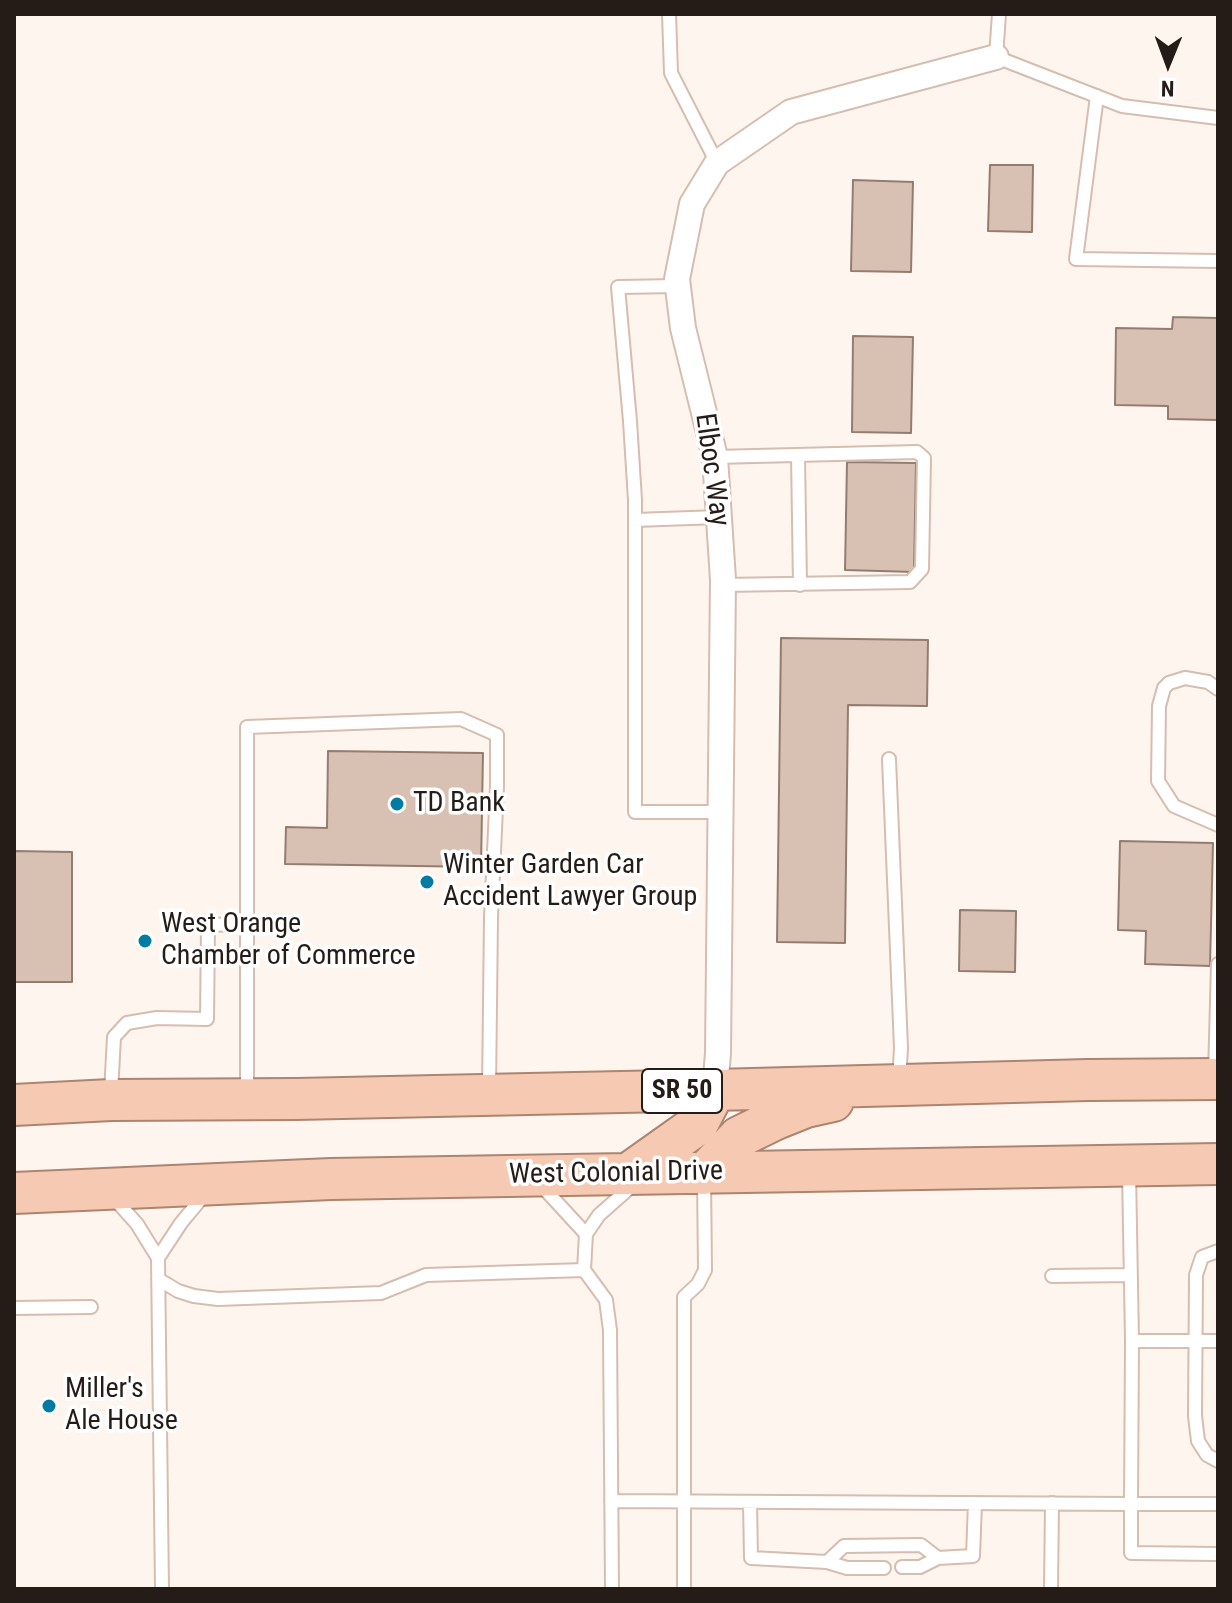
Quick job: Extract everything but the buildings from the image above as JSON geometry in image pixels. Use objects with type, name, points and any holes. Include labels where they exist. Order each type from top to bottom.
[{"type":"highway","name":"SR 50","points":[[14,1105],[111,1100],[1217,1079]]},
{"type":"highway","points":[[704,1174],[739,1137],[776,1119],[806,1107],[899,1085]]},
{"type":"highway","points":[[637,1174],[697,1125],[715,1090]]},
{"type":"highway","points":[[14,1116],[69,1103]]},
{"type":"highway","name":"West Colonial Drive","points":[[14,1193],[345,1179],[1218,1164]]},
{"type":"street","name":"Elboc Way","points":[[715,1090],[718,1053],[723,585],[715,457],[683,328],[677,279],[692,204],[717,163],[791,112],[996,57]]},
{"type":"lane","points":[[669,14],[671,73],[717,163]]},
{"type":"lane","points":[[999,14],[996,57],[1122,106],[1218,118]]},
{"type":"lane","points":[[1097,96],[1076,259],[1218,261]]},
{"type":"lane","points":[[678,286],[618,287],[635,520],[635,812],[721,812]]},
{"type":"lane","points":[[715,457],[917,452],[924,458],[922,569],[910,582],[723,585]]},
{"type":"lane","points":[[798,455],[800,585]]},
{"type":"lane","points":[[635,520],[719,517]]},
{"type":"lane","points":[[1218,689],[1208,682],[1185,678],[1164,688],[1159,706],[1158,781],[1174,806],[1218,825]]},
{"type":"lane","points":[[247,1099],[247,727],[461,719],[497,735],[489,1095]]},
{"type":"lane","points":[[889,759],[901,1048],[899,1085]]},
{"type":"lane","points":[[111,1100],[114,1037],[127,1023],[157,1018],[207,1019],[208,925],[246,924]]},
{"type":"lane","points":[[1217,1079],[1218,964]]},
{"type":"lane","points":[[1129,1165],[1131,1553],[1218,1554]]},
{"type":"lane","points":[[612,1589],[610,1330],[606,1300],[584,1270],[586,1234],[599,1215],[637,1174]]},
{"type":"lane","points":[[684,1589],[684,1297],[698,1284],[705,1270],[704,1174]]},
{"type":"lane","points":[[532,1176],[586,1234]]},
{"type":"lane","points":[[158,1258],[181,1223],[215,1183]]},
{"type":"lane","points":[[104,1188],[137,1224],[158,1258],[162,1589]]},
{"type":"lane","points":[[1218,1251],[1202,1257],[1196,1275],[1195,1341],[1198,1441],[1207,1455],[1218,1461]]},
{"type":"lane","points":[[158,1279],[178,1291],[218,1299],[381,1293],[426,1275],[584,1270]]},
{"type":"lane","points":[[1052,1276],[1131,1275]]},
{"type":"lane","points":[[14,1308],[91,1307]]},
{"type":"lane","points":[[1132,1341],[1218,1341]]},
{"type":"lane","points":[[611,1501],[1218,1504]]},
{"type":"lane","points":[[750,1502],[751,1558],[827,1562],[847,1568],[884,1568]]},
{"type":"lane","points":[[902,1567],[920,1567],[938,1558],[973,1556],[975,1503]]},
{"type":"lane","points":[[1051,1589],[1052,1503]]},
{"type":"lane","points":[[827,1562],[844,1546],[921,1545],[938,1558]]},
{"type":"place","name":"TD Bank","points":[[397,804]]},
{"type":"place","name":"Winter Garden Car Accident Lawyer Group","points":[[427,882]]},
{"type":"place","name":"West Orange Chamber of Commerce","points":[[145,941]]},
{"type":"place","name":"Miller's Ale House","points":[[49,1406]]}]
